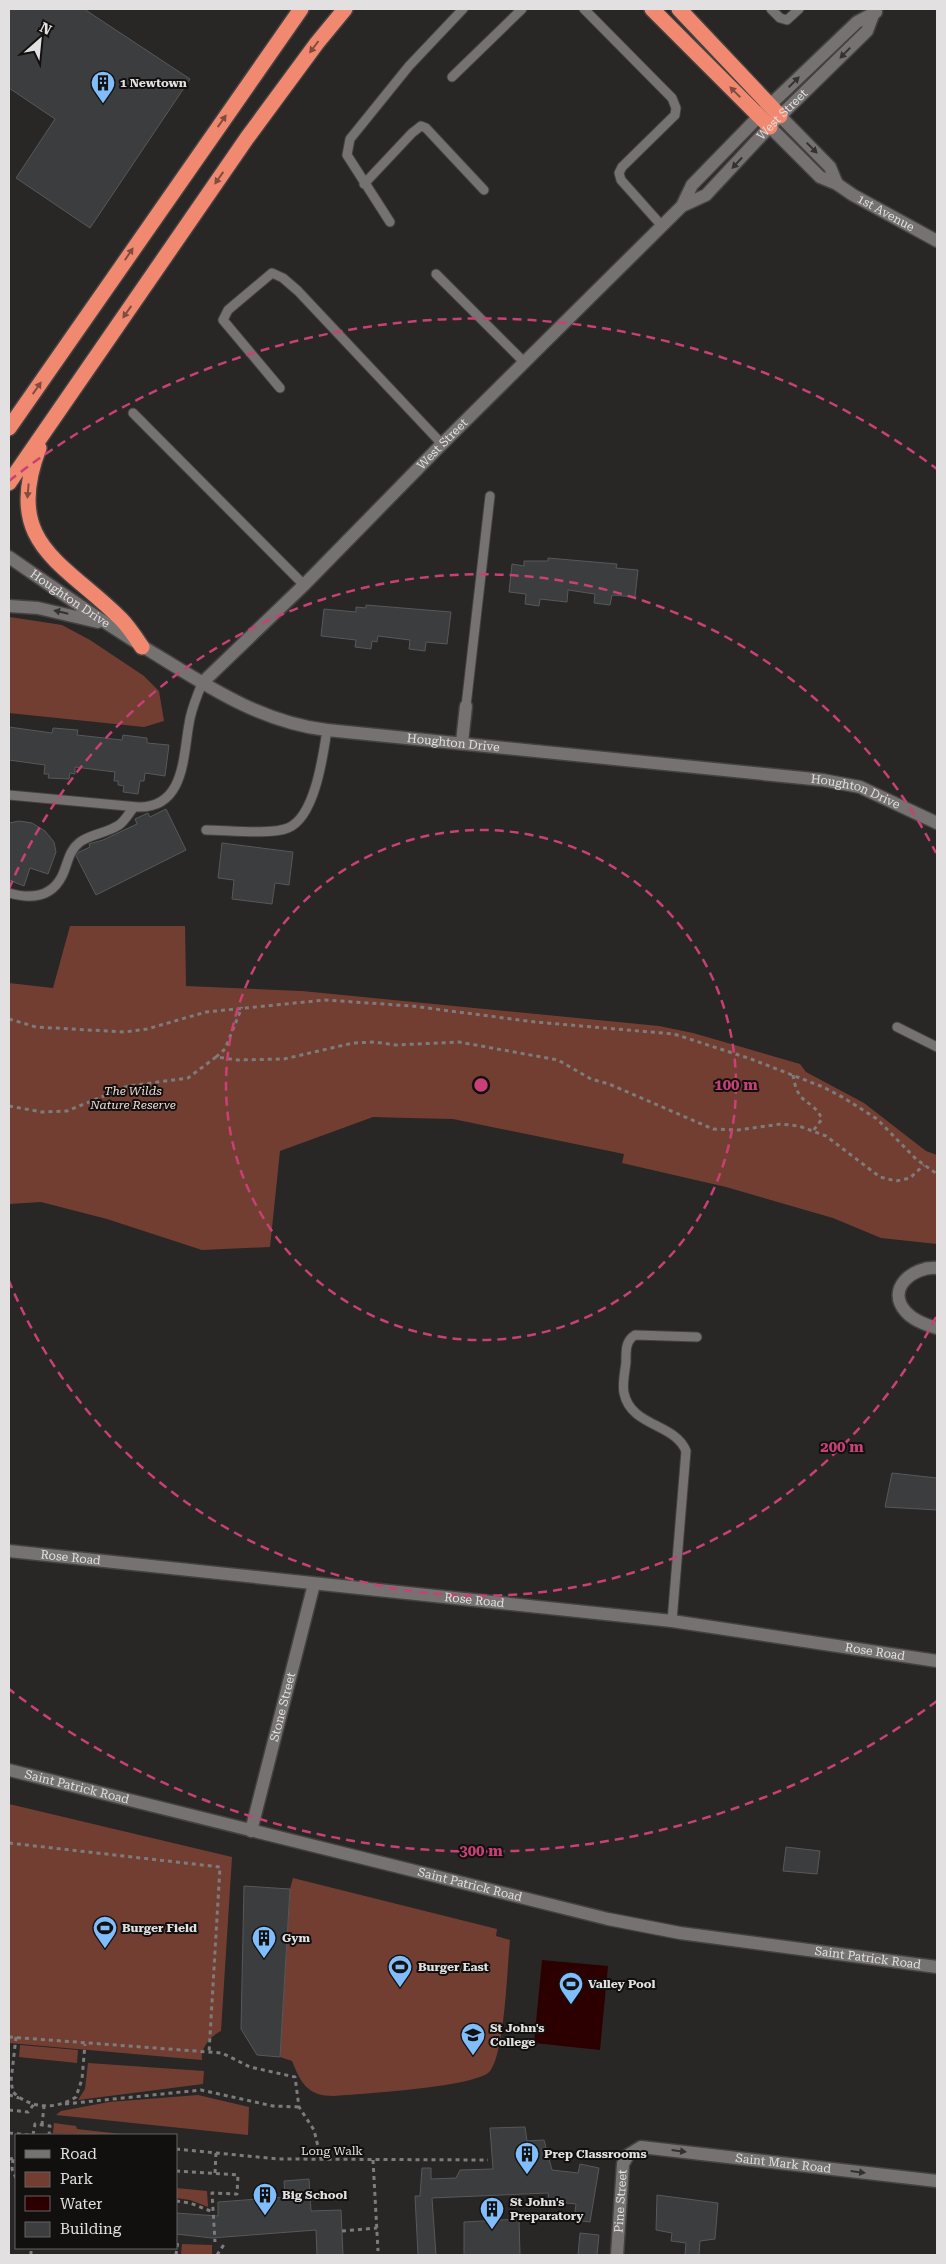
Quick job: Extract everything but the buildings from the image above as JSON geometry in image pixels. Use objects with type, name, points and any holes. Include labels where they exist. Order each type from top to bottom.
[{"type":"highway","points":[[9,428],[301,9]]},
{"type":"highway","points":[[9,483],[247,138],[317,43],[345,9]]},
{"type":"highway","points":[[652,9],[770,116]]},
{"type":"highway","points":[[679,9],[770,116]]},
{"type":"highway","points":[[47,428],[34,463],[28,487],[28,509],[33,529],[48,554],[122,620],[142,647]]},
{"type":"street","name":"West Street","points":[[202,683],[304,585],[442,444],[682,206],[706,194],[770,116],[857,22],[876,12]]},
{"type":"street","name":"1st Avenue","points":[[770,116],[830,166],[837,184],[853,195],[937,241]]},
{"type":"street","name":"Houghton Drive","points":[[9,556],[108,625],[202,683],[244,706],[298,726],[836,782],[870,791],[937,823]]},
{"type":"street","points":[[9,606],[52,610],[108,625]]},
{"type":"street","points":[[462,742],[466,706]]},
{"type":"street","points":[[937,1268],[920,1269],[907,1277],[900,1296],[901,1304],[911,1316],[937,1328]]},
{"type":"street","name":"Rose Road","points":[[9,1551],[672,1621],[937,1661]]},
{"type":"street","name":"Stone Street","points":[[251,1831],[314,1584]]},
{"type":"street","name":"Saint Patrick Road","points":[[9,1770],[608,1919],[680,1933],[937,1967]]},
{"type":"street","name":"Saint Mark Road","points":[[631,2152],[646,2147],[937,2181]]},
{"type":"street","name":"Pine Street","points":[[617,2255],[622,2169],[625,2159],[631,2152]]},
{"type":"lane","points":[[390,222],[347,155],[350,138],[409,66],[464,9]]},
{"type":"lane","points":[[452,77],[522,9]]},
{"type":"lane","points":[[584,9],[672,98],[676,108],[675,115],[622,167],[619,173],[621,180],[662,226]]},
{"type":"lane","points":[[772,9],[780,18],[787,20],[799,9]]},
{"type":"lane","points":[[364,184],[412,133],[421,126],[426,128],[484,190]]},
{"type":"lane","points":[[280,388],[223,320],[228,310],[272,273],[283,278],[298,291],[442,444]]},
{"type":"lane","points":[[436,274],[525,363]]},
{"type":"lane","points":[[133,413],[304,585]]},
{"type":"lane","points":[[466,706],[490,496]]},
{"type":"lane","points":[[9,796],[134,807],[156,804],[171,793],[178,783],[182,772],[193,704],[202,683]]},
{"type":"lane","points":[[206,830],[270,831],[288,828],[300,820],[320,772],[327,730]]},
{"type":"lane","points":[[9,893],[39,897],[47,892],[62,876],[68,858],[77,845],[119,825],[134,807]]},
{"type":"lane","points":[[897,1027],[937,1047]]},
{"type":"lane","points":[[672,1621],[686,1451],[677,1436],[645,1420],[634,1412],[627,1401],[624,1391],[627,1344],[635,1335],[697,1337]]},
{"type":"path","points":[[9,1019],[36,1027],[124,1032],[147,1029],[206,1012],[325,1000],[412,1006],[535,1022],[674,1034],[706,1043],[793,1075],[844,1098],[877,1119],[924,1165],[937,1174]]},
{"type":"path","points":[[9,1106],[42,1112],[67,1111],[128,1086],[188,1078],[225,1048],[242,1007]]},
{"type":"path","points":[[216,1057],[238,1060],[284,1059],[354,1043],[374,1042],[396,1045],[459,1042],[558,1060],[591,1079],[609,1084],[713,1129],[738,1130],[781,1124],[799,1126],[826,1136],[862,1166],[880,1177],[896,1181],[910,1178],[924,1165]]},
{"type":"path","points":[[793,1075],[796,1091],[800,1098],[819,1112],[822,1119],[813,1131]]},
{"type":"path","points":[[9,1843],[220,1867],[209,2052]]},
{"type":"path","points":[[9,2036],[85,2044],[209,2052],[222,2054],[250,2067],[295,2077],[299,2107],[314,2130],[321,2159]]},
{"type":"path","points":[[16,2037],[11,2081],[12,2092],[19,2098]]},
{"type":"path","points":[[65,2104],[76,2097],[80,2087],[85,2044]]},
{"type":"path","points":[[9,2095],[44,2106],[201,2090],[273,2106],[299,2107]]},
{"type":"path","points":[[9,2110],[28,2112],[34,2104]]},
{"type":"path","points":[[42,2125],[44,2106]]},
{"type":"path","points":[[32,2134],[35,2124],[50,2126],[49,2134]]},
{"type":"path","name":"Long Walk","points":[[178,2149],[278,2159],[488,2160]]},
{"type":"path","points":[[214,2173],[216,2153]]},
{"type":"path","points":[[13,2159],[12,2169],[15,2176]]},
{"type":"path","points":[[373,2160],[378,2251]]},
{"type":"path","points":[[178,2171],[238,2175],[237,2194],[212,2194],[215,2242]]},
{"type":"path","points":[[178,2201],[190,2203],[213,2212]]},
{"type":"path","points":[[342,2231],[377,2228]]},
{"type":"path","points":[[217,2255],[225,2243]]},
{"type":"green space","points":[[10,617],[62,625],[90,640],[144,676],[159,691],[164,721],[144,727],[9,713]]},
{"type":"green space","name":"The Wilds Nature Reserve","points":[[70,926],[185,926],[186,986],[302,991],[659,1026],[693,1033],[800,1064],[806,1072],[864,1103],[926,1151],[937,1155],[937,1244],[881,1238],[833,1218],[726,1187],[622,1163],[624,1154],[453,1119],[373,1117],[280,1151],[270,1247],[202,1250],[107,1219],[41,1202],[9,1204],[9,983],[53,988]]},
{"type":"green space","name":"Burger Field","points":[[9,1804],[232,1857],[221,2031],[204,2047],[202,2060],[9,2043]]},
{"type":"green space","points":[[293,1878],[497,1929],[496,1936],[510,1940],[502,2028],[495,2061],[490,2071],[481,2077],[464,2081],[417,2089],[367,2094],[325,2095],[317,2094],[306,2087],[292,2061],[280,2057],[290,1889]]},
{"type":"green space","points":[[20,2045],[78,2050],[77,2063],[19,2057]]},
{"type":"green space","points":[[88,2063],[204,2071],[203,2084],[78,2100],[85,2089]]},
{"type":"green space","points":[[198,2095],[249,2107],[248,2135],[56,2115],[61,2111],[109,2102]]},
{"type":"green space","points":[[54,2123],[76,2126],[77,2129],[121,2134],[92,2134],[53,2133]]},
{"type":"green space","points":[[178,2188],[207,2191],[208,2207],[190,2200],[178,2198]]},
{"type":"green space","points":[[182,2244],[212,2245],[212,2255],[181,2255]]},
{"type":"water","name":"Valley Pool","points":[[542,1960],[608,1966],[600,2050],[534,2043]]},
{"type":"place","name":"1 Newtown","points":[[103,104]]},
{"type":"place","name":"Burger Field","points":[[105,1949]]},
{"type":"place","name":"Gym","points":[[264,1959]]},
{"type":"place","name":"Burger East","points":[[400,1988]]},
{"type":"place","name":"Valley Pool","points":[[571,2005]]},
{"type":"place","name":"St John's College","points":[[473,2056]]},
{"type":"place","name":"Prep Classrooms","points":[[527,2175]]},
{"type":"place","name":"Big School","points":[[265,2216]]},
{"type":"place","name":"St John's Preparatory","points":[[492,2230]]}]
